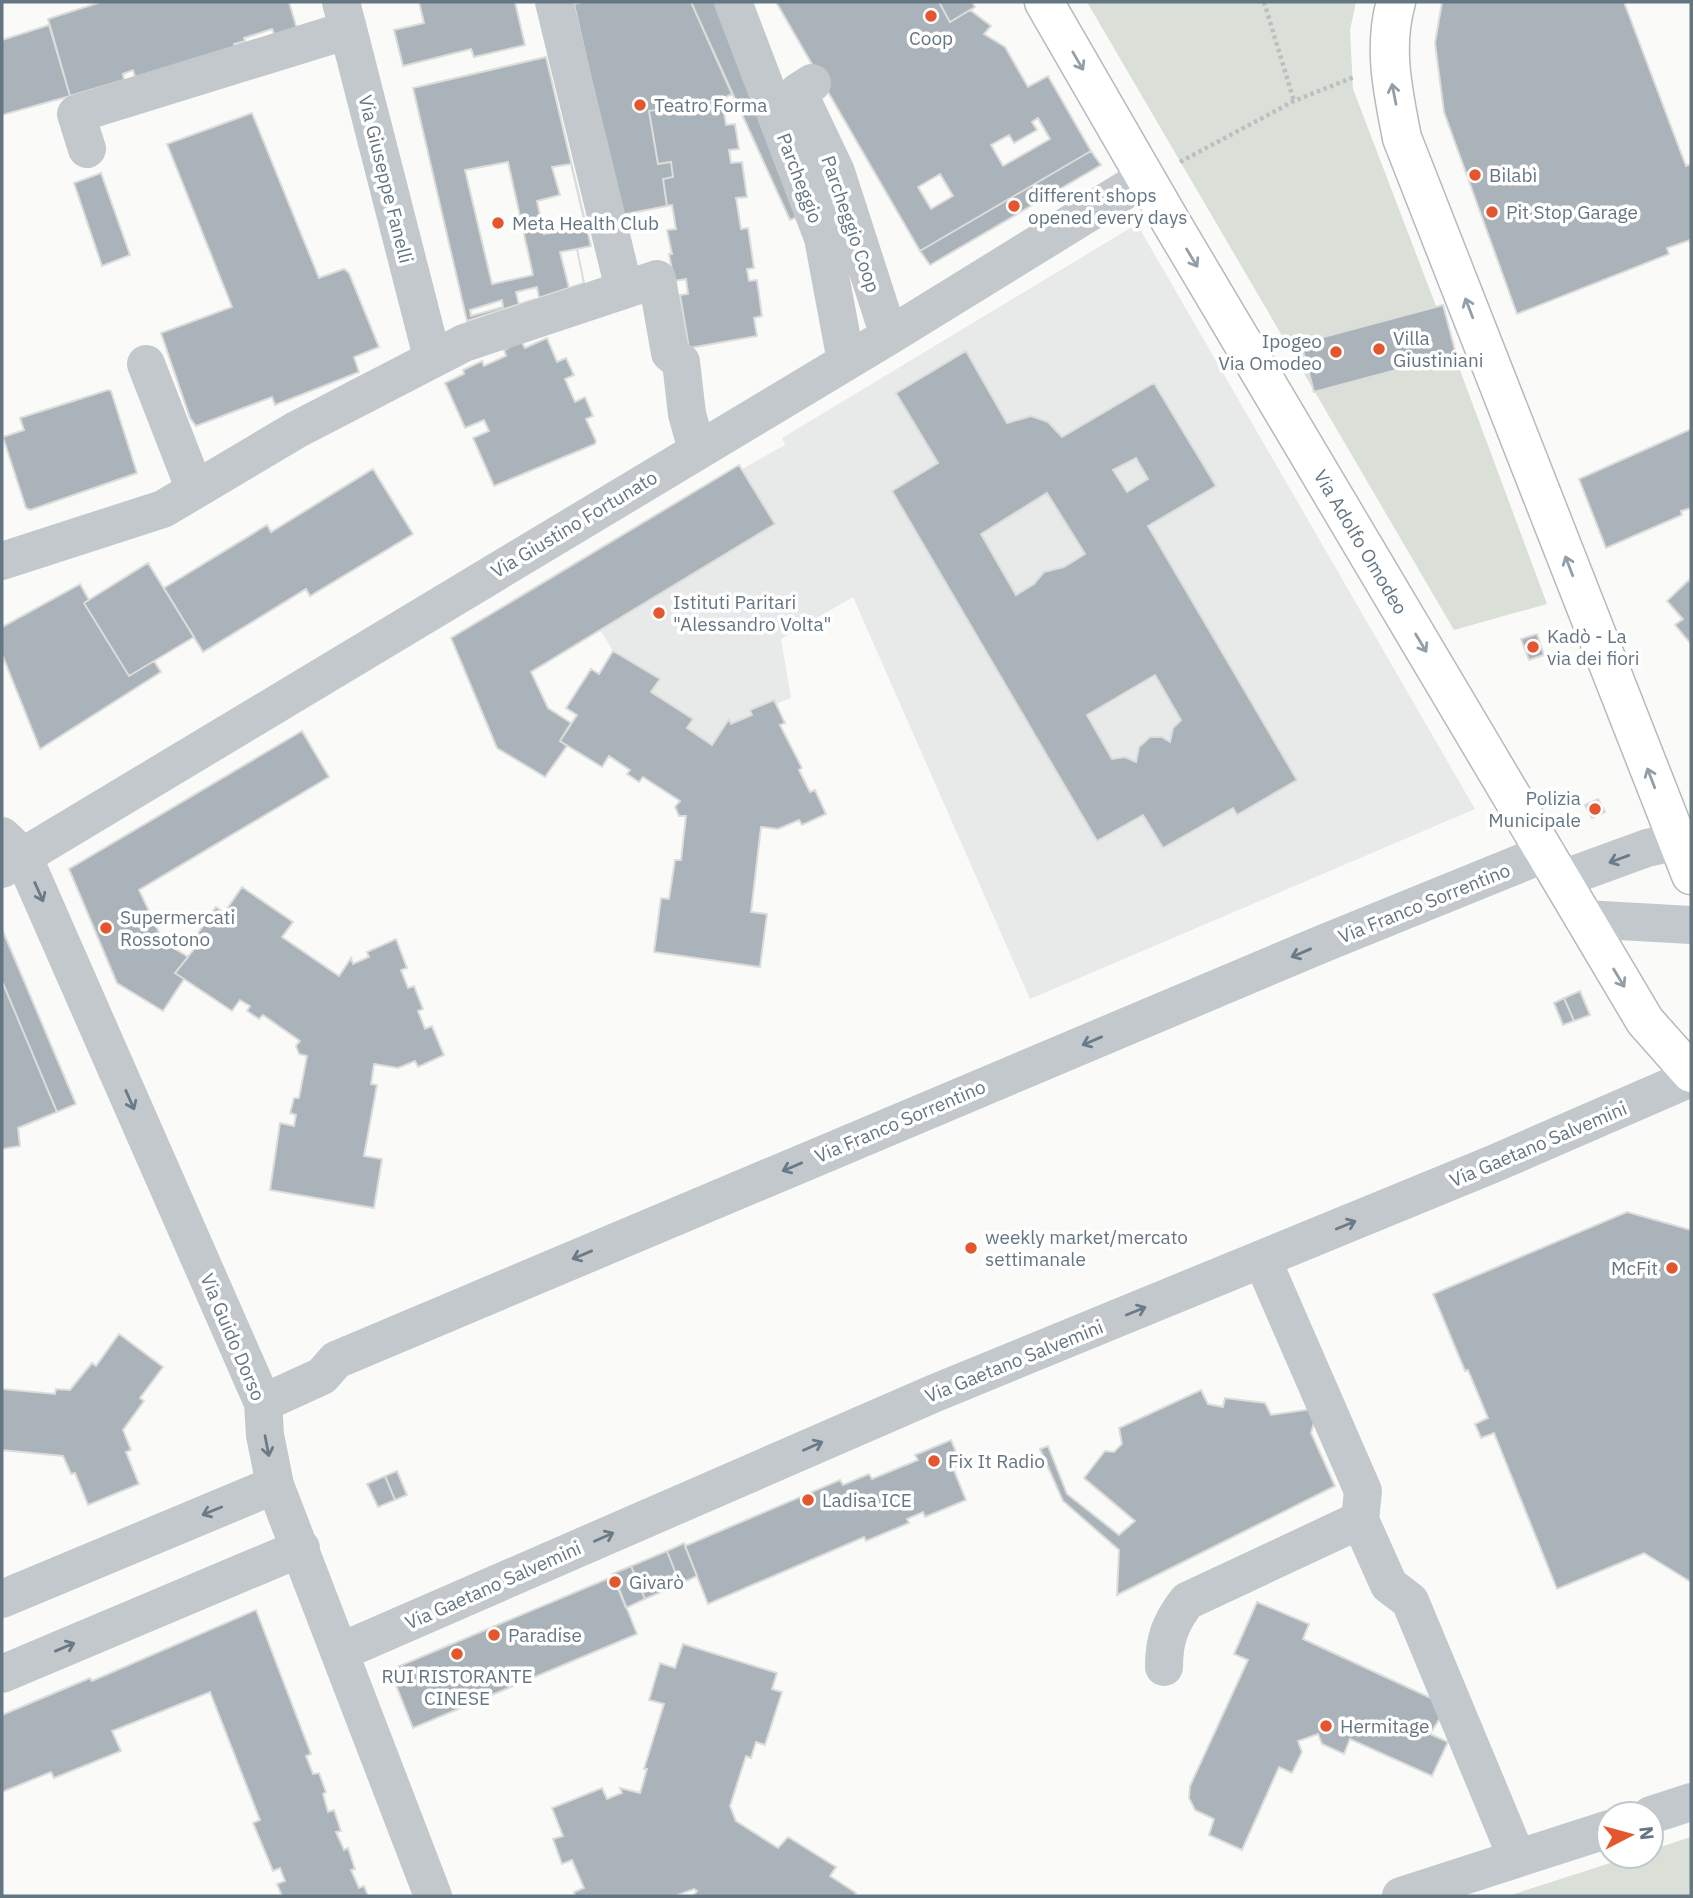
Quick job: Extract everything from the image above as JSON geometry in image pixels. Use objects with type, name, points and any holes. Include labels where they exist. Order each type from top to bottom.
[{"type":"main road","name":"Via Adolfo Omodeo","points":[[1044,2],[1161,171],[1584,919],[1645,1021],[1691,1076]]},
{"type":"main road","points":[[1395,2],[1390,23],[1390,75],[1402,138],[1686,851]]},
{"type":"street","points":[[554,2],[641,284],[670,353],[681,362],[687,414],[697,450]]},
{"type":"street","name":"Parcheggio","points":[[733,2],[823,238],[846,361]]},
{"type":"street","points":[[88,149],[76,114],[344,16]]},
{"type":"street","name":"Via Giuseppe Fanelli","points":[[344,16],[432,357]]},
{"type":"street","name":"Parcheggio Coop","points":[[812,83],[798,92],[836,172],[889,336]]},
{"type":"street","name":"Via Giustino Fortunato","points":[[9,854],[697,450],[1161,171]]},
{"type":"street","points":[[2,562],[163,509],[296,430],[464,342],[641,284]]},
{"type":"street","points":[[146,364],[195,490]]},
{"type":"street","name":"Via Franco Sorrentino","points":[[263,1403],[322,1376],[336,1360],[1284,960],[1554,866],[1647,848],[1686,851]]},
{"type":"street","name":"Via Guido Dorso","points":[[9,854],[263,1403],[265,1435],[275,1485],[433,1896]]},
{"type":"street","points":[[1584,919],[1691,925]]},
{"type":"street","name":"Via Gaetano Salvemini","points":[[340,1652],[935,1393],[1493,1164],[1691,1076]]},
{"type":"street","points":[[1262,1259],[1363,1491],[1360,1520],[1389,1585],[1410,1601],[1517,1858]]},
{"type":"street","points":[[2,1599],[275,1485]]},
{"type":"street","points":[[1164,1667],[1164,1645],[1172,1620],[1187,1601],[1360,1520]]},
{"type":"street","points":[[2,1674],[301,1548]]},
{"type":"street","points":[[1665,1810],[1691,1802]]},
{"type":"street","points":[[1401,1896],[1595,1833]]},
{"type":"path","points":[[1264,2],[1294,101]]},
{"type":"path","points":[[1161,171],[1294,101],[1356,76]]},
{"type":"shaded area","points":[[1087,2],[1356,2],[1350,30],[1353,89],[1436,306],[1301,343],[1313,389]]},
{"type":"shaded area","points":[[1137,224],[1475,809],[1030,999],[853,597],[781,639],[791,698],[776,704],[774,700],[751,710],[752,715],[731,724],[729,720],[712,745],[687,728],[651,692],[660,679],[613,651],[600,630],[531,672],[548,708],[571,723],[560,740],[567,746],[545,777],[497,748],[451,638],[739,465],[742,469],[785,445],[782,438]]},
{"type":"shaded area","points":[[1454,354],[1547,604],[1454,630],[1315,392]]},
{"type":"shaded area","points":[[1691,1837],[1691,1896],[1508,1896],[1595,1868],[1665,1870],[1665,1845]]},
{"type":"building","points":[[101,2],[289,2],[297,29],[275,36],[272,29],[244,38],[245,41],[234,44],[235,50],[135,77],[133,70],[123,74],[124,80],[70,96],[48,19]]},
{"type":"building","points":[[419,2],[515,2],[525,45],[474,57],[471,49],[403,66],[394,30],[424,23]]},
{"type":"building","name":"Teatro Forma","points":[[691,2],[732,94],[722,99],[649,111],[658,164],[671,162],[673,177],[663,179],[667,206],[621,215],[574,4]]},
{"type":"building","points":[[691,2],[719,2],[802,215],[790,220]]},
{"type":"building","points":[[776,2],[939,2],[950,22],[970,10],[991,26],[984,34],[1005,47],[1028,87],[1048,76],[1091,151],[920,251]],"holes":[[[1038,118],[1050,139],[1003,166],[991,145],[1009,135],[1014,143],[1037,130],[1032,122]],[[940,174],[953,196],[931,209],[918,187]]]},
{"type":"building","points":[[939,2],[972,2],[975,7],[950,22]]},
{"type":"building","points":[[1442,2],[1624,2],[1686,166],[1691,164],[1691,244],[1690,240],[1667,248],[1669,254],[1517,314],[1444,112],[1435,43]]},
{"type":"building","points":[[49,25],[70,96],[2,115],[2,40]]},
{"type":"building","points":[[546,57],[591,246],[577,249],[584,283],[467,321],[413,88]]},
{"type":"building","points":[[722,99],[726,125],[735,124],[739,149],[729,150],[731,163],[742,162],[747,197],[736,198],[741,229],[748,228],[754,268],[747,269],[749,281],[757,280],[762,316],[754,318],[757,336],[689,348],[680,295],[688,294],[686,279],[674,281],[669,254],[672,254],[667,230],[676,229],[672,205],[667,206],[663,179],[673,177],[671,162],[658,164],[649,111]]},
{"type":"building","points":[[252,113],[319,278],[344,269],[349,273],[379,347],[354,357],[359,372],[275,405],[272,397],[196,426],[190,418],[161,333],[232,307],[167,144]]},
{"type":"building","points":[[1091,151],[1101,165],[930,265],[920,251]]},
{"type":"building","points":[[508,162],[533,275],[492,284],[465,170]]},
{"type":"building","points":[[571,164],[585,224],[544,234],[537,201],[560,195],[552,167]]},
{"type":"building","points":[[101,173],[130,255],[102,266],[74,183]]},
{"type":"building","points":[[577,249],[584,283],[569,288],[560,252]]},
{"type":"building","points":[[537,287],[539,298],[519,305],[516,292]]},
{"type":"building","points":[[502,300],[503,307],[471,316],[470,310]]},
{"type":"building","name":"Villa Giustiniani","points":[[1443,305],[1456,354],[1314,392],[1301,343]]},
{"type":"building","points":[[547,338],[557,362],[566,358],[574,375],[565,379],[575,402],[585,397],[593,416],[586,419],[595,444],[494,486],[473,438],[489,431],[484,420],[465,428],[445,383],[482,361],[484,366],[506,356],[504,350],[521,341],[525,348]]},
{"type":"building","points":[[966,351],[1007,423],[1031,416],[1048,422],[1062,437],[1154,383],[1216,486],[1148,526],[1297,780],[1237,815],[1233,808],[1163,848],[1143,815],[1097,841],[892,491],[938,463],[896,393]],"holes":[[[1136,458],[1148,479],[1127,492],[1113,470]],[[1047,493],[1085,554],[1064,567],[1044,572],[1034,584],[1016,595],[981,534]],[[1155,675],[1181,720],[1173,728],[1170,742],[1162,737],[1150,737],[1139,747],[1136,762],[1125,757],[1112,759],[1087,715]]]},
{"type":"building","points":[[111,391],[137,473],[30,510],[26,508],[3,437],[24,430],[20,418]]},
{"type":"building","points":[[1691,429],[1691,508],[1681,511],[1682,515],[1606,548],[1579,479]]},
{"type":"building","points":[[739,465],[775,524],[531,672],[548,708],[571,723],[560,741],[567,746],[545,777],[497,748],[451,638]]},
{"type":"building","points":[[373,469],[413,534],[310,596],[306,589],[203,652],[164,588],[267,525],[271,532]]},
{"type":"building","points":[[148,563],[194,637],[129,676],[84,603]]},
{"type":"building","points":[[1689,580],[1691,644],[1675,625],[1683,619],[1667,601]]},
{"type":"building","points":[[80,584],[89,600],[84,603],[129,676],[154,661],[161,672],[40,749],[2,654],[2,627]]},
{"type":"building","name":"Kadò - La via dei fiori","points":[[1537,634],[1544,655],[1529,660],[1521,639]]},
{"type":"building","points":[[613,651],[660,679],[651,692],[693,719],[687,728],[712,745],[729,719],[731,724],[752,715],[750,710],[774,700],[785,723],[780,725],[802,768],[799,770],[810,792],[815,790],[826,814],[802,825],[799,820],[778,829],[761,827],[751,912],[767,914],[760,967],[654,952],[661,898],[669,899],[675,860],[681,860],[686,816],[679,816],[675,807],[680,801],[643,777],[639,782],[627,774],[630,770],[609,756],[602,767],[560,741],[577,715],[566,708],[591,669],[599,674]]},
{"type":"building","points":[[302,731],[329,777],[139,890],[163,941],[188,957],[175,973],[184,979],[163,1011],[117,983],[69,869]]},
{"type":"building","name":"Polizia Municipale","points":[[1598,799],[1605,812],[1592,818],[1585,805]]},
{"type":"building","points":[[242,887],[293,922],[282,937],[339,976],[351,958],[353,964],[369,957],[367,952],[396,939],[407,968],[401,970],[408,988],[414,986],[423,1009],[418,1011],[425,1029],[432,1026],[444,1055],[418,1067],[415,1061],[398,1068],[374,1064],[371,1084],[377,1085],[364,1156],[382,1159],[374,1208],[270,1190],[280,1123],[294,1126],[296,1115],[290,1113],[294,1098],[299,1098],[307,1056],[299,1054],[296,1046],[300,1041],[263,1015],[259,1019],[247,1011],[250,1006],[240,1000],[232,1011],[175,973],[195,948],[190,945],[216,907],[224,913]]},
{"type":"building","points":[[2,929],[76,1104],[57,1112],[2,981]]},
{"type":"building","points":[[2,981],[57,1112],[18,1128],[20,1146],[2,1149]]},
{"type":"building","points":[[1580,991],[1590,1015],[1574,1021],[1564,998]]},
{"type":"building","points":[[1564,998],[1574,1021],[1563,1025],[1554,1003]]},
{"type":"building","points":[[1627,1212],[1691,1230],[1691,1582],[1644,1553],[1557,1589],[1494,1433],[1481,1438],[1475,1424],[1488,1418],[1433,1294]]},
{"type":"building","points":[[119,1334],[163,1367],[140,1398],[144,1401],[123,1430],[131,1450],[126,1452],[139,1484],[88,1505],[75,1473],[71,1474],[63,1456],[2,1450],[2,1389],[55,1394],[56,1389],[70,1390],[92,1363],[96,1366]]},
{"type":"building","points":[[1201,1390],[1208,1404],[1223,1407],[1225,1398],[1265,1403],[1271,1415],[1312,1409],[1316,1416],[1311,1433],[1335,1486],[1117,1595],[1119,1550],[1063,1501],[1040,1449],[1048,1446],[1067,1494],[1119,1535],[1135,1521],[1084,1478],[1105,1451],[1114,1452],[1122,1444],[1119,1428]]},
{"type":"building","points":[[951,1440],[961,1464],[953,1468],[966,1500],[925,1517],[923,1512],[907,1519],[909,1523],[866,1541],[864,1537],[708,1604],[685,1546],[840,1480],[843,1485],[869,1474],[872,1479],[918,1460],[915,1455]]},
{"type":"building","points":[[397,1471],[407,1495],[395,1500],[385,1476]]},
{"type":"building","points":[[385,1476],[395,1500],[378,1507],[367,1484]]},
{"type":"building","points":[[684,1543],[697,1576],[680,1584],[667,1551]]},
{"type":"building","points":[[667,1551],[680,1584],[645,1599],[631,1566]]},
{"type":"building","points":[[631,1566],[645,1599],[626,1608],[612,1574]]},
{"type":"building","points":[[614,1576],[637,1634],[413,1728],[390,1670]]},
{"type":"building","name":"Hermitage","points":[[1257,1602],[1309,1624],[1303,1639],[1435,1700],[1440,1718],[1430,1734],[1448,1742],[1432,1776],[1350,1739],[1344,1754],[1322,1744],[1318,1734],[1298,1741],[1302,1752],[1292,1773],[1279,1767],[1242,1850],[1209,1835],[1214,1819],[1195,1810],[1189,1798],[1190,1786],[1248,1660],[1234,1654]]},
{"type":"building","points":[[256,1610],[311,1754],[306,1756],[313,1774],[319,1773],[326,1792],[323,1794],[328,1812],[334,1810],[341,1831],[336,1832],[344,1850],[348,1848],[355,1869],[351,1870],[359,1888],[364,1886],[368,1896],[282,1896],[277,1884],[285,1881],[280,1868],[273,1871],[253,1823],[260,1820],[210,1692],[112,1731],[121,1751],[54,1778],[51,1772],[2,1792],[2,1715],[90,1678],[92,1681]]},
{"type":"building","points":[[683,1644],[777,1673],[772,1689],[782,1692],[765,1745],[756,1742],[751,1758],[746,1756],[730,1806],[736,1821],[778,1848],[788,1837],[836,1867],[830,1876],[856,1893],[854,1896],[693,1896],[697,1891],[694,1889],[675,1896],[575,1896],[574,1892],[584,1888],[572,1860],[562,1864],[553,1839],[563,1836],[552,1808],[602,1788],[607,1799],[622,1793],[620,1788],[640,1793],[647,1769],[644,1769],[664,1704],[649,1700],[660,1663],[675,1668]]},
{"type":"place","name":"Coop","points":[[931,16]]},
{"type":"place","name":"Teatro Forma","points":[[640,105]]},
{"type":"place","name":"Bilabì","points":[[1475,175]]},
{"type":"place","name":"different shops opened every days","points":[[1014,206]]},
{"type":"place","name":"Pit Stop Garage","points":[[1492,212]]},
{"type":"place","name":"Meta Health Club","points":[[498,223]]},
{"type":"place","name":"Villa Giustiniani","points":[[1379,349]]},
{"type":"place","name":"Ipogeo Via Omodeo","points":[[1336,352]]},
{"type":"place","name":"Istituti Paritari \"Alessandro Volta\"","points":[[659,613]]},
{"type":"place","name":"Kadò - La via dei fiori","points":[[1533,647]]},
{"type":"place","name":"Polizia Municipale","points":[[1595,809]]},
{"type":"place","name":"Supermercati Rossotono","points":[[106,928]]},
{"type":"place","name":"weekly market/mercato settimanale","points":[[971,1248]]},
{"type":"place","name":"McFit","points":[[1672,1268]]},
{"type":"place","name":"Fix It Radio","points":[[934,1461]]},
{"type":"place","name":"Ladisa ICE","points":[[808,1500]]},
{"type":"place","name":"Givarò","points":[[615,1582]]},
{"type":"place","name":"Paradise","points":[[494,1635]]},
{"type":"place","name":"RUI RISTORANTE CINESE","points":[[457,1654]]},
{"type":"place","name":"Hermitage","points":[[1326,1726]]}]
